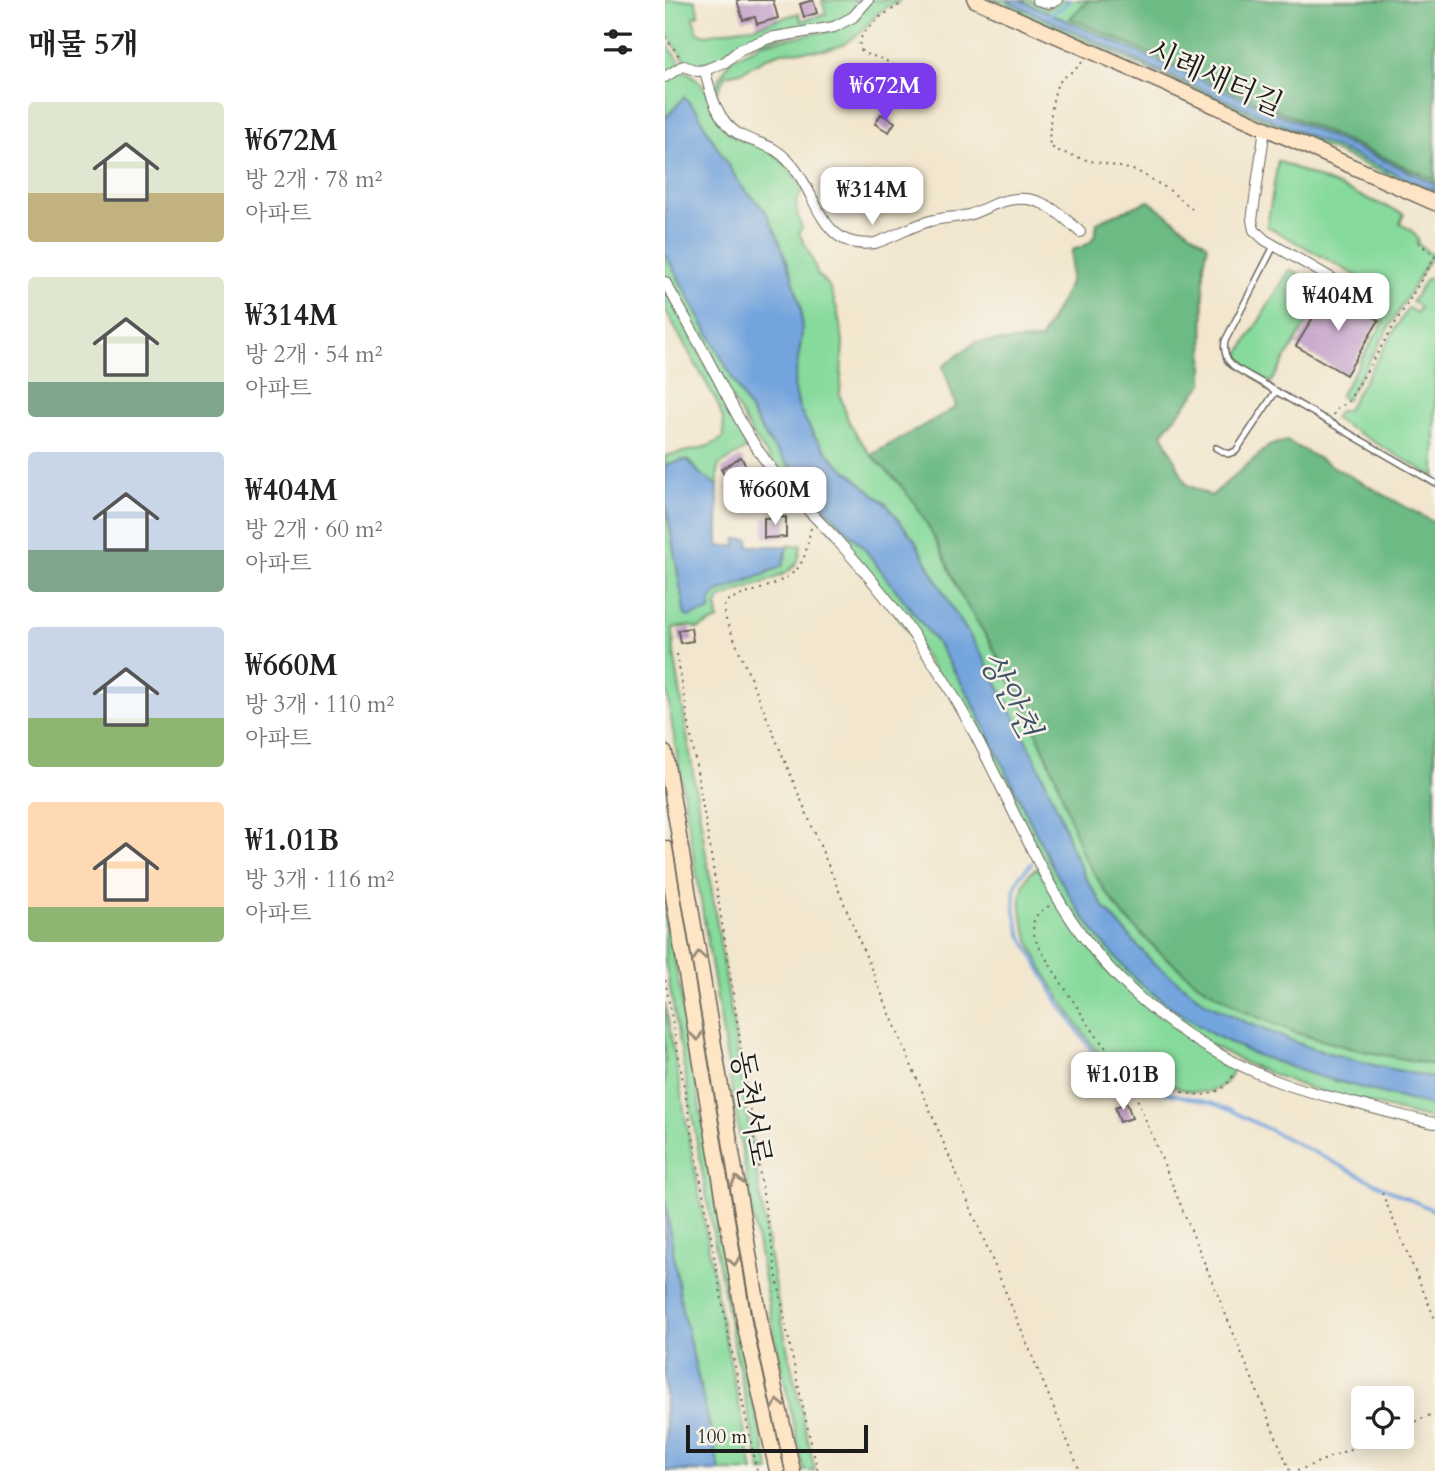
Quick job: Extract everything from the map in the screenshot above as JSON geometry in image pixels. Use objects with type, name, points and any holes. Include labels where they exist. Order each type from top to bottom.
[{"type":"main road","name":"시례새터길","points":[[975,0],[1435,203]]},
{"type":"main road","name":"동천서로","points":[[665,752],[761,1325],[793,1471]]},
{"type":"main road","name":"동천서로","points":[[665,848],[745,1327],[777,1471]]},
{"type":"street","points":[[665,77],[679,68],[705,70],[725,62],[736,51],[769,38],[841,24],[853,17],[868,0]]},
{"type":"street","points":[[1037,0],[1045,3],[1057,0]]},
{"type":"street","points":[[705,70],[713,102],[729,125],[740,135],[769,146],[783,156],[797,172],[834,233],[848,242],[875,243],[934,220],[967,215],[998,203],[1022,198],[1044,203],[1080,232]]},
{"type":"street","points":[[1265,128],[1252,224],[1259,235],[1274,246],[1366,298]]},
{"type":"street","points":[[665,282],[755,445],[778,478],[885,597],[945,682],[973,731],[1059,900],[1086,940],[1124,984],[1189,1037],[1273,1080],[1407,1118],[1435,1123]]},
{"type":"lane","points":[[1274,246],[1227,337],[1224,350],[1232,365],[1435,483]]},
{"type":"lane","points":[[1216,448],[1228,454],[1236,451],[1276,391]]},
{"type":"path","points":[[904,0],[876,20],[860,40],[862,51],[929,85],[933,99]]},
{"type":"path","points":[[665,37],[683,61],[679,68]]},
{"type":"path","points":[[1089,50],[1078,67],[1058,84],[1049,136],[1050,145],[1055,150],[1090,161],[1137,171],[1160,184],[1192,209]]},
{"type":"path","points":[[876,106],[893,65]]},
{"type":"path","points":[[1329,422],[1336,409],[1348,402],[1435,257],[1418,242]]},
{"type":"path","points":[[814,516],[804,557],[796,570],[775,583],[730,598],[724,606],[725,617],[1080,1471]]},
{"type":"path","points":[[677,654],[776,1275],[818,1471]]},
{"type":"path","points":[[1059,900],[1044,909],[1033,922],[1032,930],[1036,941],[1073,1002],[1103,1044],[1124,1065],[1174,1090],[1203,1095],[1217,1092],[1226,1086],[1240,1064]]},
{"type":"path","points":[[665,980],[727,1328],[757,1471]]},
{"type":"path","points":[[1140,1074],[1133,1089],[1290,1471]]},
{"type":"path","points":[[1382,1194],[1435,1319]]},
{"type":"path","points":[[1414,1422],[1435,1413]]},
{"type":"path","points":[[1297,1471],[1351,1449]]},
{"type":"green space","points":[[665,0],[695,0],[699,15],[693,17],[697,32],[706,35],[753,27],[799,13],[801,21],[826,14],[822,0],[865,0],[840,22],[741,46],[722,57],[693,66],[687,63],[665,32]]},
{"type":"green space","points":[[871,0],[898,0],[898,3],[878,13],[859,34],[842,45],[826,50],[782,52],[741,72],[726,75],[716,94],[713,91],[730,60],[763,43],[834,30]]},
{"type":"green space","points":[[992,0],[1005,0],[1162,72],[1431,189],[1435,191],[1435,196]]},
{"type":"green space","points":[[1020,0],[1030,0],[1048,8],[1061,0],[1088,0],[1070,18],[1435,180],[1435,184]]},
{"type":"green space","points":[[1089,0],[1435,0],[1435,180],[1070,18]]},
{"type":"green space","points":[[665,42],[679,60],[682,70],[691,74],[705,88],[728,132],[771,151],[787,166],[800,184],[803,190],[796,201],[802,228],[799,233],[818,275],[829,286],[837,309],[843,341],[840,395],[848,420],[871,455],[917,506],[943,554],[961,596],[990,642],[1037,733],[1103,888],[1123,915],[1158,951],[1197,983],[1244,1011],[1296,1033],[1354,1049],[1435,1065],[1435,1078],[1313,1049],[1247,1023],[1206,1003],[1152,962],[1104,907],[1085,877],[1059,812],[982,655],[915,541],[887,505],[834,460],[814,436],[799,408],[794,386],[797,362],[792,275],[765,210],[741,186],[697,111],[665,119]]},
{"type":"green space","points":[[1278,161],[1404,214],[1400,223],[1413,232],[1419,241],[1417,243],[1432,255],[1346,400],[1340,396],[1384,321],[1370,311],[1382,290],[1267,226]]},
{"type":"green space","points":[[1149,201],[1208,245],[1204,264],[1203,384],[1162,433],[1186,484],[1211,496],[1270,445],[1287,441],[1435,523],[1435,1065],[1354,1049],[1296,1033],[1244,1011],[1197,983],[1158,951],[1123,915],[1081,851],[1056,777],[1037,733],[990,642],[961,596],[943,554],[917,506],[871,455],[956,407],[943,366],[976,342],[1040,340],[1070,283],[1072,250],[1091,242],[1097,223],[1103,219]]},
{"type":"green space","points":[[665,253],[769,442],[863,547],[939,646],[971,699],[1053,868],[1102,942],[1138,982],[1212,1034],[1254,1054],[1314,1075],[1435,1107],[1435,1120],[1305,1087],[1243,1062],[1193,1035],[1148,1002],[1101,954],[1067,908],[981,740],[863,565],[779,471],[752,434],[665,277]]},
{"type":"green space","points":[[1290,269],[1326,290],[1271,383],[1235,361]]},
{"type":"green space","points":[[1435,278],[1435,477],[1334,419],[1339,411],[1346,411],[1408,308],[1417,313],[1420,307],[1412,302],[1426,279]]},
{"type":"green space","points":[[665,289],[743,434],[746,449],[718,466],[718,486],[700,474],[689,461],[665,465],[665,456],[703,448],[724,437],[723,419],[717,402],[665,310]]},
{"type":"green space","points":[[665,498],[685,615],[711,607],[716,593],[766,574],[785,559],[787,546],[801,545],[797,562],[784,574],[720,599],[717,607],[718,620],[697,629],[691,626],[673,628],[674,653],[773,1276],[815,1471],[804,1471],[774,1334],[665,682]]},
{"type":"green space","points":[[1038,868],[1104,967],[1235,1066],[1227,1080],[1217,1089],[1205,1092],[1178,1088],[1139,1070],[1134,1077],[1130,1077],[1108,1065],[1099,1055],[1045,972],[1024,925],[1021,903],[1024,884],[1029,874]]},
{"type":"green space","points":[[665,902],[737,1326],[770,1471],[761,1471],[722,1280],[665,961]]},
{"type":"green space","points":[[665,1003],[723,1328],[753,1471],[720,1471],[682,1309],[665,1198]]},
{"type":"water","points":[[1005,0],[1020,0],[1401,168],[1435,184],[1435,191],[1162,72]]},
{"type":"water","points":[[684,97],[697,111],[741,186],[765,210],[778,237],[801,308],[802,334],[794,386],[799,408],[814,436],[834,460],[887,505],[915,541],[1008,704],[1059,812],[1072,850],[1104,907],[1152,962],[1206,1003],[1247,1023],[1313,1049],[1435,1078],[1435,1107],[1314,1075],[1254,1054],[1212,1034],[1138,982],[1102,942],[1053,868],[971,699],[939,646],[863,547],[769,442],[665,253],[665,119]]},
{"type":"water","points":[[689,461],[700,474],[718,486],[718,546],[736,546],[736,539],[749,539],[749,546],[787,546],[783,565],[716,593],[711,601],[710,611],[688,617],[685,615],[665,498],[665,465]]},
{"type":"water","points":[[665,1198],[682,1309],[720,1471],[665,1471]]},
{"type":"building","points":[[737,0],[773,0],[778,18],[757,24],[755,17],[743,20]]},
{"type":"building","points":[[813,0],[817,13],[804,17],[800,4]]},
{"type":"building","points":[[881,114],[895,122],[889,132],[875,124]]},
{"type":"building","points":[[1329,291],[1379,320],[1346,375],[1296,346]]},
{"type":"building","points":[[741,457],[747,468],[741,472],[751,495],[736,496],[735,475],[727,479],[721,469]]},
{"type":"building","points":[[786,517],[786,537],[764,538],[764,518]]},
{"type":"building","points":[[691,628],[693,641],[680,643],[678,630]]},
{"type":"building","points":[[1127,1103],[1132,1118],[1120,1122],[1115,1107]]},
{"type":"waterway","points":[[1049,14],[1071,0]]},
{"type":"waterway","points":[[1032,863],[1020,876],[1014,892],[1015,913],[1021,935],[1057,1000],[1102,1066],[1128,1084],[1211,1103],[1232,1111],[1435,1211]]},
{"type":"water label","name":"상안천","points":[[1009,695]]}]
